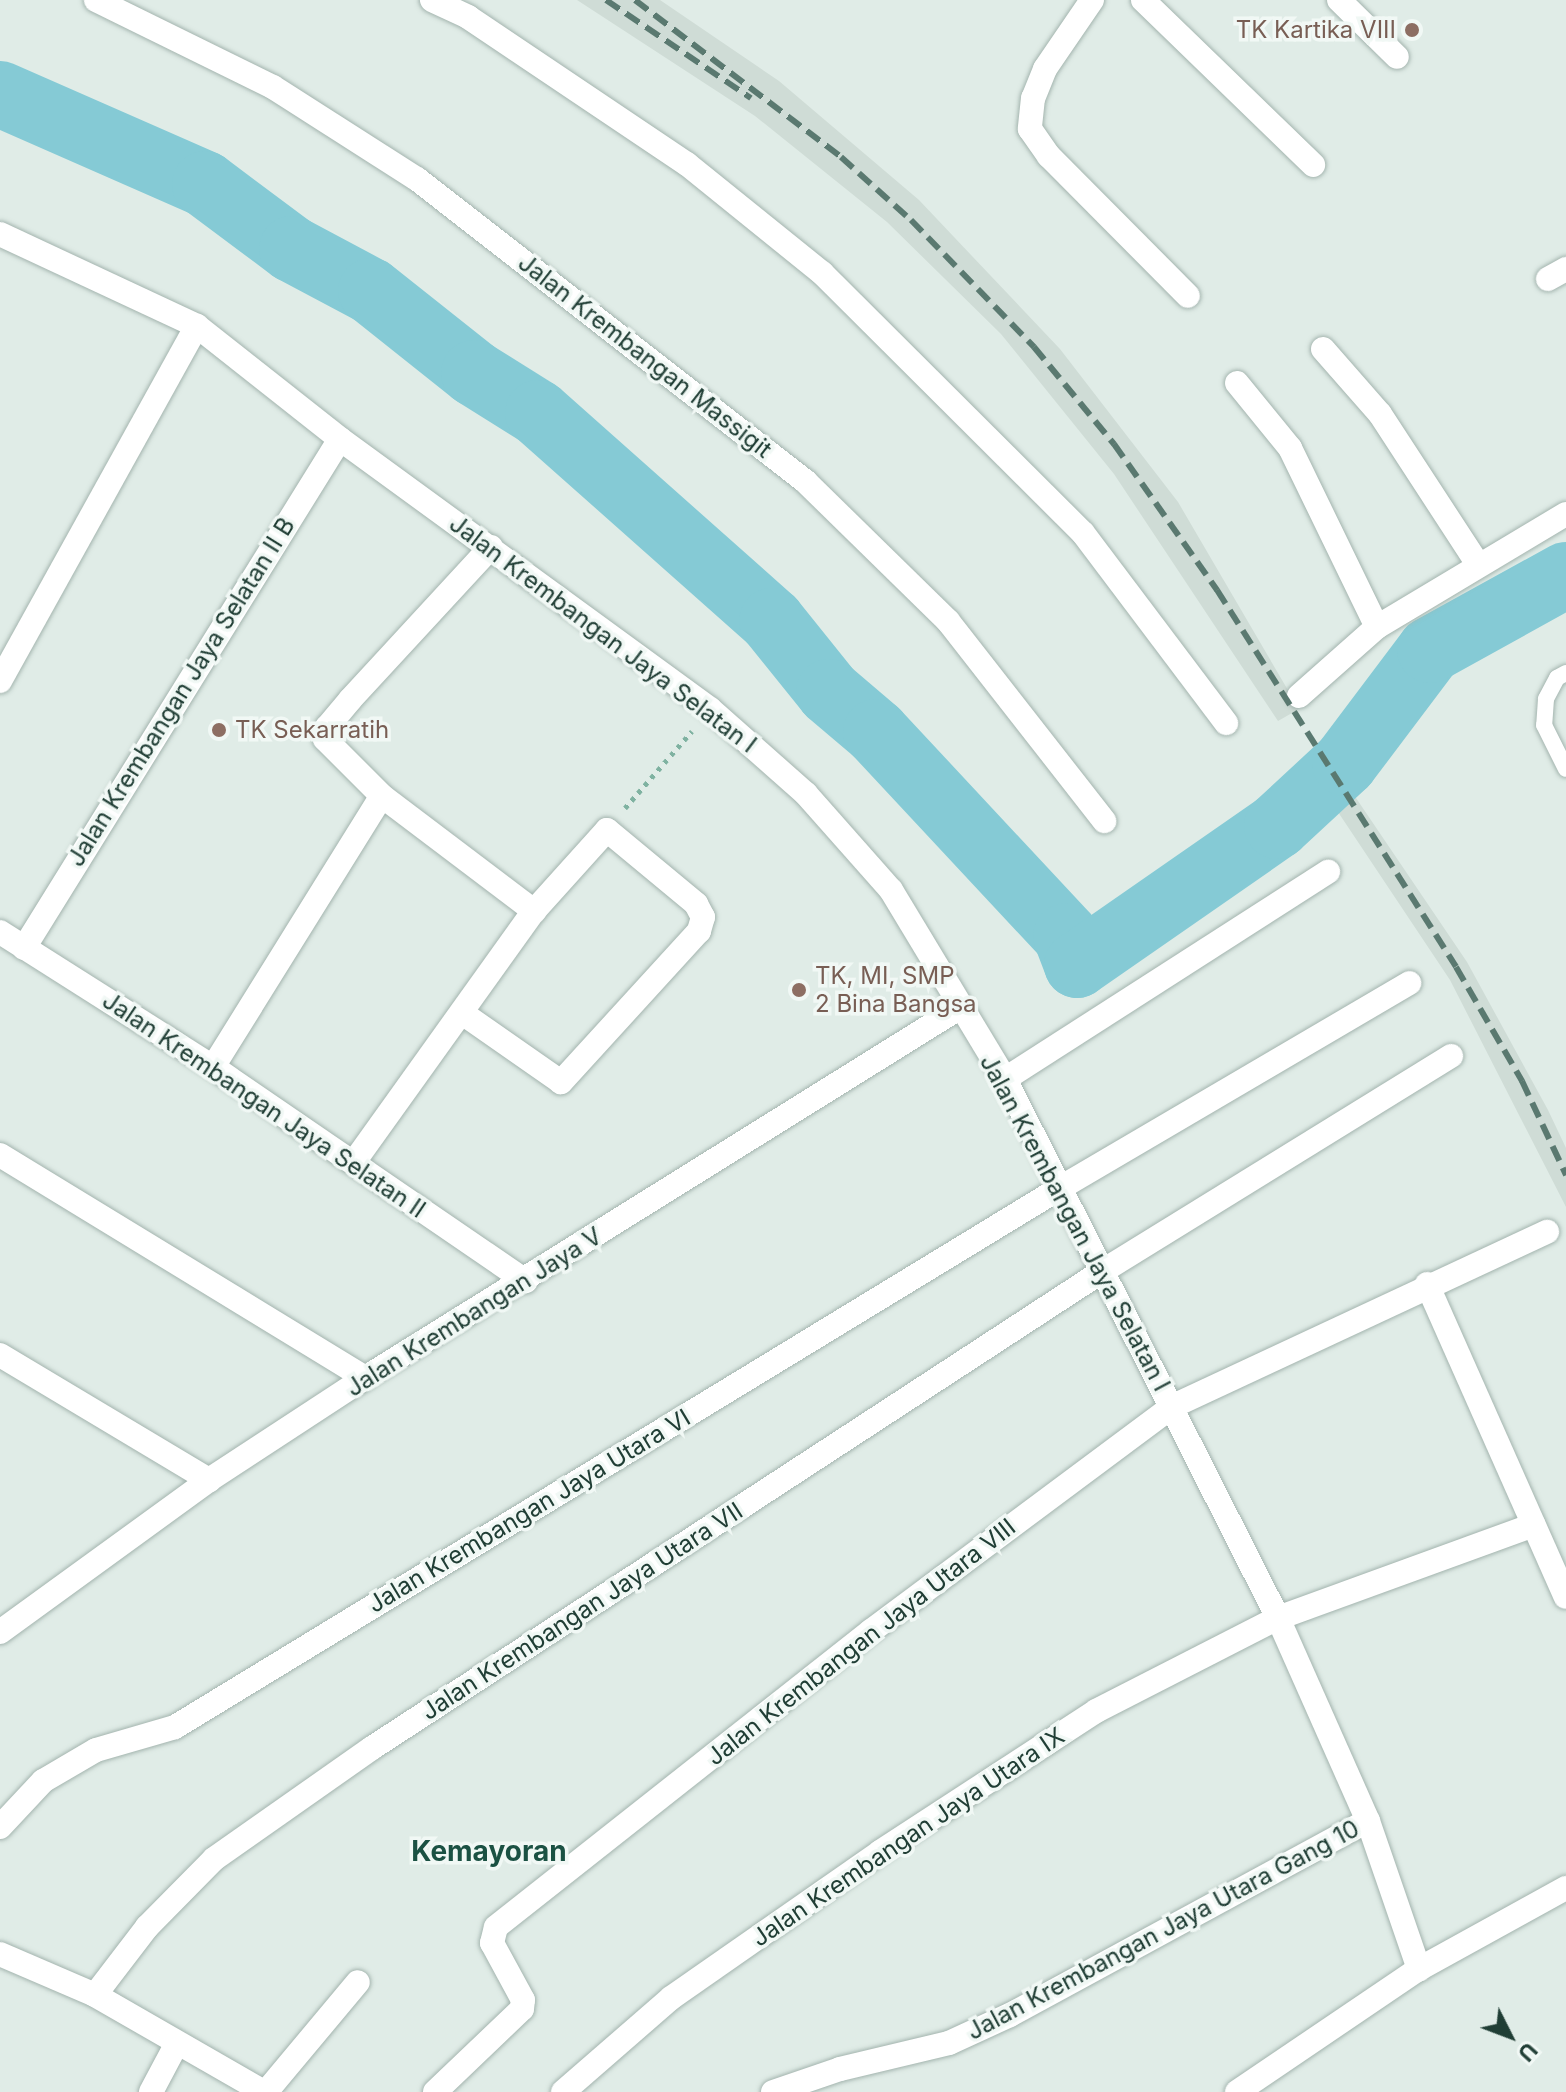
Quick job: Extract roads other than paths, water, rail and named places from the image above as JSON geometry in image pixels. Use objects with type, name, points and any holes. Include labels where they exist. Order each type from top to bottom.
[{"type":"street","name":"Jalan Krembangan Massigit","points":[[96,0],[273,87],[417,179],[806,482],[948,621],[1104,821]]},
{"type":"street","points":[[432,0],[468,17],[687,164],[822,273],[1083,533],[1226,723]]},
{"type":"street","points":[[1143,0],[1313,165]]},
{"type":"street","points":[[1339,0],[1397,57]]},
{"type":"street","points":[[1085,1],[1045,69],[1033,98],[1030,129],[1049,156],[1188,296]]},
{"type":"street","name":"Jalan Krembangan Jaya Selatan I","points":[[0,234],[197,326],[340,439],[710,709],[806,794],[891,890],[959,1008],[1005,1079],[1105,1269],[1278,1618],[1368,1821],[1419,1969]]},
{"type":"street","points":[[0,681],[197,326]]},
{"type":"street","points":[[1323,349],[1380,414],[1477,563]]},
{"type":"street","points":[[1237,383],[1290,448],[1377,627]]},
{"type":"street","name":"Jalan Krembangan Jaya Selatan II B","points":[[24,948],[340,439]]},
{"type":"street","points":[[1299,696],[1377,627],[1477,563],[1566,514]]},
{"type":"street","points":[[491,547],[327,727],[325,739],[336,756],[382,796],[534,911]]},
{"type":"street","points":[[213,1067],[382,796]]},
{"type":"street","points":[[354,1162],[534,911],[607,830],[696,904],[703,917],[699,931],[561,1082],[462,1013]]},
{"type":"street","points":[[1005,1079],[1328,872]]},
{"type":"street","name":"Jalan Krembangan Jaya Selatan II","points":[[0,932],[213,1067],[526,1281]]},
{"type":"street","name":"Jalan Krembangan Jaya Utara VI","points":[[0,1827],[43,1781],[96,1750],[175,1727],[1060,1188],[1409,983]]},
{"type":"street","name":"Jalan Krembangan Jaya V","points":[[0,1632],[209,1480],[365,1378],[526,1281],[959,1008]]},
{"type":"street","name":"Jalan Krembangan Jaya Utara VII","points":[[95,1995],[147,1927],[214,1859],[384,1740],[1105,1269],[1451,1056]]},
{"type":"street","points":[[0,1155],[365,1378]]},
{"type":"street","name":"Jalan Krembangan Jaya Utara VIII","points":[[435,2092],[522,2009],[523,2000],[492,1943],[496,1927],[871,1631],[1171,1407],[1427,1284],[1547,1232]]},
{"type":"street","points":[[1427,1284],[1566,1597]]},
{"type":"street","points":[[0,1355],[209,1480]]},
{"type":"street","name":"Jalan Krembangan Jaya Utara IX","points":[[563,2092],[671,1998],[893,1844],[1096,1711],[1278,1618],[1534,1525]]},
{"type":"street","name":"Jalan Krembangan Jaya Utara Gang 10","points":[[773,2092],[840,2069],[949,2043],[1130,1953],[1368,1821]]},
{"type":"street","points":[[1237,2092],[1419,1969],[1566,1888]]},
{"type":"street","points":[[0,1954],[95,1995],[176,2045],[265,2092],[358,1982]]},
{"type":"street","points":[[151,2092],[176,2045]]},
{"type":"lane","points":[[1566,673],[1557,678],[1546,699],[1544,725],[1566,769]]},
{"type":"waterway","points":[[0,94],[205,184],[292,249],[371,291],[474,373],[538,413],[772,621],[829,692],[876,732],[1066,936],[1077,965],[1277,826],[1345,763],[1430,650],[1566,575]]},
{"type":"railway","points":[[606,0],[751,98]]},
{"type":"railway","points":[[635,0],[841,157],[911,220],[1034,347],[1114,444],[1217,590],[1456,967],[1522,1081],[1566,1175]]},
{"type":"place","name":"TK Kartika VIII","points":[[1412,30]]},
{"type":"place","name":"TK Sekarratih","points":[[219,730]]},
{"type":"place","name":"TK, MI, SMP 2 Bina Bangsa","points":[[799,990]]},
{"type":"district","name":"Kemayoran","points":[[489,1851]]}]
